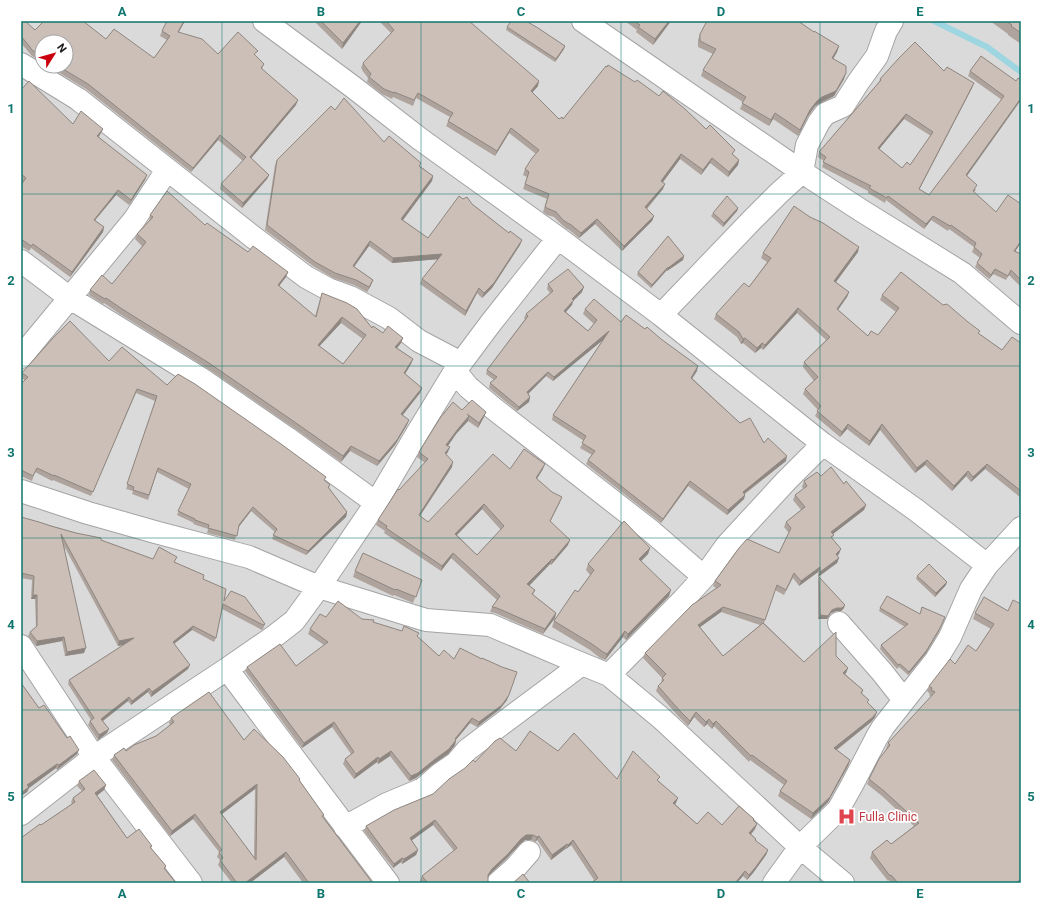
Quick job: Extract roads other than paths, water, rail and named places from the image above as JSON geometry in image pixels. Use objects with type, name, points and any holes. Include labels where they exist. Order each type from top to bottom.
[{"type":"street","points":[[264,21],[420,139],[558,238],[660,315],[823,444],[916,510],[987,565]]},
{"type":"street","points":[[583,21],[802,172],[962,273],[1021,323]]},
{"type":"street","points":[[660,315],[752,220],[802,172],[806,145],[818,122],[825,114],[844,106],[876,56],[886,31],[892,21]]},
{"type":"street","points":[[21,64],[78,99],[306,277],[328,289],[350,297],[389,318],[419,341],[458,367],[468,387],[650,531],[704,577]]},
{"type":"street","points":[[21,357],[134,220],[167,170]]},
{"type":"street","points":[[21,814],[94,757],[276,635],[294,621],[376,503],[458,367],[558,238]]},
{"type":"street","points":[[21,261],[70,298],[200,378],[287,438],[376,503]]},
{"type":"street","points":[[609,675],[704,577],[727,545],[786,481],[823,444]]},
{"type":"street","points":[[21,491],[88,513],[249,556],[319,587],[426,620],[490,625],[609,675],[661,718],[800,847],[843,883]]},
{"type":"street","points":[[774,883],[800,847],[838,810],[877,737],[936,660],[950,636],[971,589],[987,565],[1021,528]]},
{"type":"street","points":[[839,623],[882,672],[904,700]]},
{"type":"street","points":[[21,646],[94,757],[191,883]]},
{"type":"street","points":[[345,827],[387,804],[422,789],[456,763],[467,750],[582,664]]},
{"type":"street","points":[[227,668],[388,883]]},
{"type":"street","points":[[498,883],[529,852]]},
{"type":"waterway","points":[[934,21],[987,47],[1021,72]]},
{"type":"place","name":"Fulla Clinic","points":[[846,817]]}]
